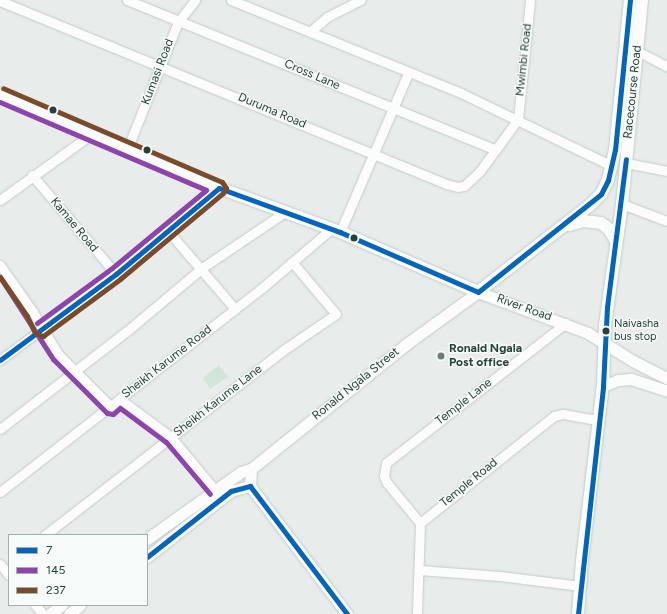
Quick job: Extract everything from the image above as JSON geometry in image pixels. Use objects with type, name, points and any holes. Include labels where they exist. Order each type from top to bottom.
[{"type":"main road","name":"Racecourse Road","points":[[601,194],[612,166],[630,0]]},
{"type":"main road","name":"Racecourse Road","points":[[578,614],[598,420],[603,386],[604,342],[622,204],[642,0]]},
{"type":"main road","name":"River Road","points":[[0,94],[128,147],[219,188],[335,230],[478,292]]},
{"type":"main road","name":"Ronald Ngala Street","points":[[478,292],[564,227],[601,194]]},
{"type":"main road","name":"Ronald Ngala Street","points":[[564,227],[583,221],[593,221],[609,229],[616,241]]},
{"type":"street","name":"Cross Lane","points":[[127,0],[496,150]]},
{"type":"street","name":"Kumasi Road","points":[[128,147],[178,22],[195,0]]},
{"type":"street","points":[[231,0],[311,31],[518,120],[612,166]]},
{"type":"street","points":[[311,31],[327,16],[361,0]]},
{"type":"street","name":"Mwimbi Road","points":[[518,120],[530,0]]},
{"type":"street","name":"Duruma Road","points":[[0,1],[372,154],[446,184],[458,187],[472,179],[518,120]]},
{"type":"street","points":[[637,51],[667,66]]},
{"type":"street","name":"Sheikh Karume Road","points":[[0,492],[111,407],[292,262],[335,230],[372,154],[391,108],[408,73]]},
{"type":"street","points":[[0,200],[93,133]]},
{"type":"street","points":[[626,163],[667,171]]},
{"type":"street","name":"Kamae Road","points":[[32,176],[116,274]]},
{"type":"street","points":[[0,360],[116,274],[219,188]]},
{"type":"street","points":[[622,204],[667,221]]},
{"type":"street","points":[[0,428],[73,370],[127,331],[202,268],[285,212]]},
{"type":"street","points":[[168,231],[202,268],[235,309]]},
{"type":"street","name":"Sheikh Karume Lane","points":[[47,534],[282,350],[336,314],[292,262]]},
{"type":"street","points":[[0,265],[33,312],[41,329],[58,354],[111,407]]},
{"type":"street","name":"River Road","points":[[478,292],[566,323],[604,342],[633,361],[667,378]]},
{"type":"street","name":"Ronald Ngala Street","points":[[148,539],[241,472],[251,469],[405,345],[478,292]]},
{"type":"street","name":"Temple Lane","points":[[420,522],[387,483],[384,469],[393,457],[566,323]]},
{"type":"street","points":[[603,386],[618,380],[631,379],[667,391]]},
{"type":"street","points":[[120,399],[171,437],[215,490]]},
{"type":"street","name":"Temple Road","points":[[420,522],[554,416],[563,414],[598,420]]},
{"type":"street","points":[[251,469],[250,486],[290,536],[347,614]]},
{"type":"street","points":[[148,556],[230,491],[250,486]]},
{"type":"street","points":[[417,614],[420,522]]},
{"type":"street","points":[[419,570],[500,576],[580,586]]},
{"type":"street","points":[[36,606],[43,614]]},
{"type":"street","points":[[50,614],[61,606]]},
{"type":"street","points":[[69,614],[79,606]]},
{"type":"green space","points":[[219,365],[228,377],[210,389],[203,378]]},
{"type":"transit line","name":"7","points":[[0,360],[116,274],[219,188],[340,232],[478,292],[601,194],[608,180],[615,150],[630,0]]},
{"type":"transit line","name":"237","points":[[0,277],[27,316],[35,333],[43,336],[120,279],[223,193],[226,188],[222,182],[3,88]]},
{"type":"transit line","name":"145","points":[[0,102],[206,190],[112,268],[37,323]]},
{"type":"transit line","name":"7","points":[[578,614],[603,386],[607,307],[626,159]]},
{"type":"transit line","name":"145","points":[[0,277],[53,359],[107,413],[113,414],[120,408],[166,442],[210,494]]},
{"type":"transit line","name":"7","points":[[148,556],[231,491],[250,486],[347,614]]},
{"type":"place","name":"Naivasha bus stop","points":[[606,331]]},
{"type":"place","name":"Ronald Ngala Post office","points":[[441,356]]}]
